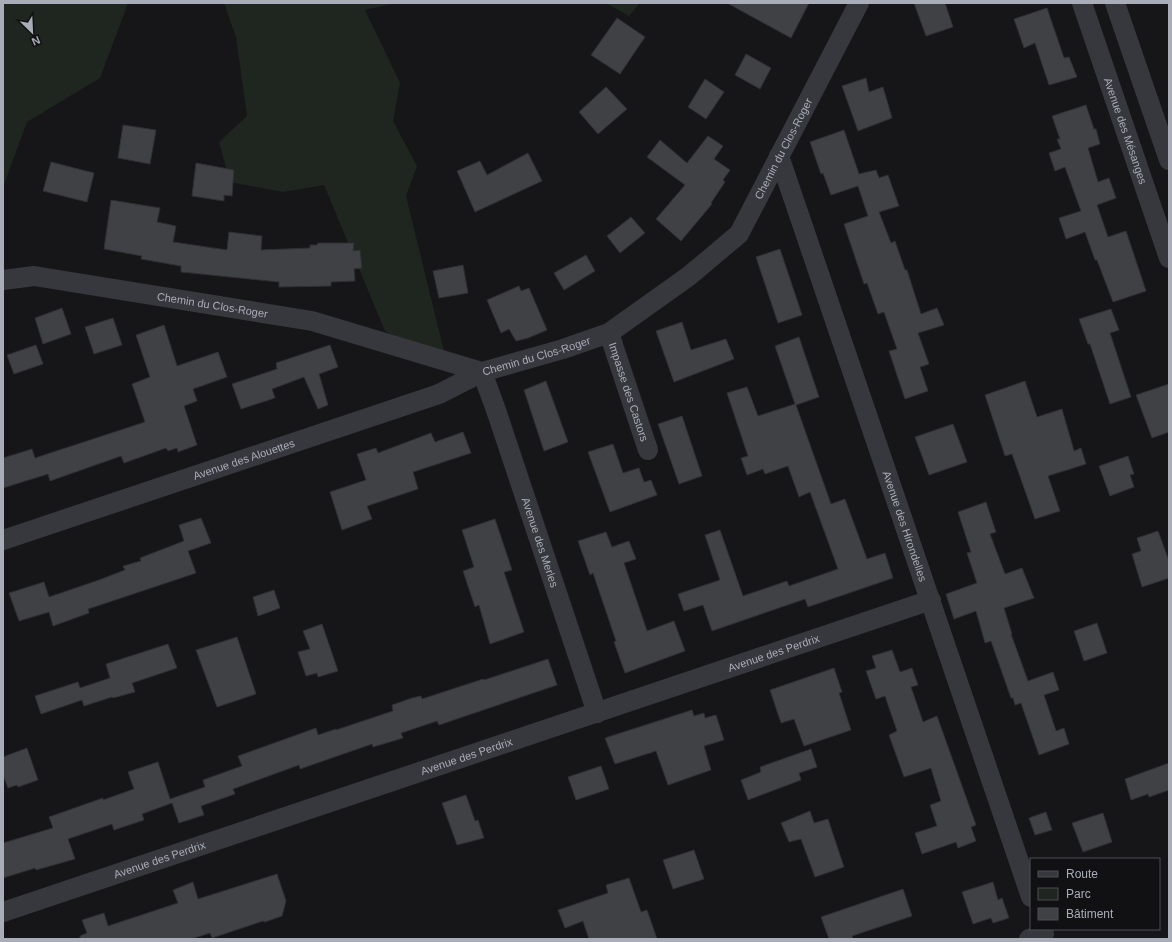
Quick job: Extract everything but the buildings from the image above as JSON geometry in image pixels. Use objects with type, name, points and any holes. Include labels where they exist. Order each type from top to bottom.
[{"type":"street","name":"Chemin du Clos-Roger","points":[[3,280],[34,276],[312,321],[482,372],[562,349],[609,333],[689,276],[739,234],[859,3]]},
{"type":"street","name":"Avenue des Mésanges","points":[[1082,3],[1169,258]]},
{"type":"street","points":[[1116,3],[1169,160]]},
{"type":"street","name":"Avenue des Hirondelles","points":[[779,156],[1030,894]]},
{"type":"street","name":"Impasse des Castors","points":[[609,333],[648,450]]},
{"type":"street","name":"Avenue des Alouettes","points":[[3,540],[439,394],[482,372]]},
{"type":"street","name":"Avenue des Merles","points":[[482,372],[597,713]]},
{"type":"street","name":"Avenue des Perdrix","points":[[3,912],[931,600]]},
{"type":"green space","points":[[3,3],[128,3],[100,78],[27,122],[3,187]]},
{"type":"green space","points":[[224,3],[395,3],[365,10],[400,83],[393,121],[417,166],[406,196],[444,351],[431,357],[385,331],[324,185],[283,192],[230,182],[219,142],[247,116],[236,37]]},
{"type":"green space","points":[[606,3],[640,3],[629,16]]}]
